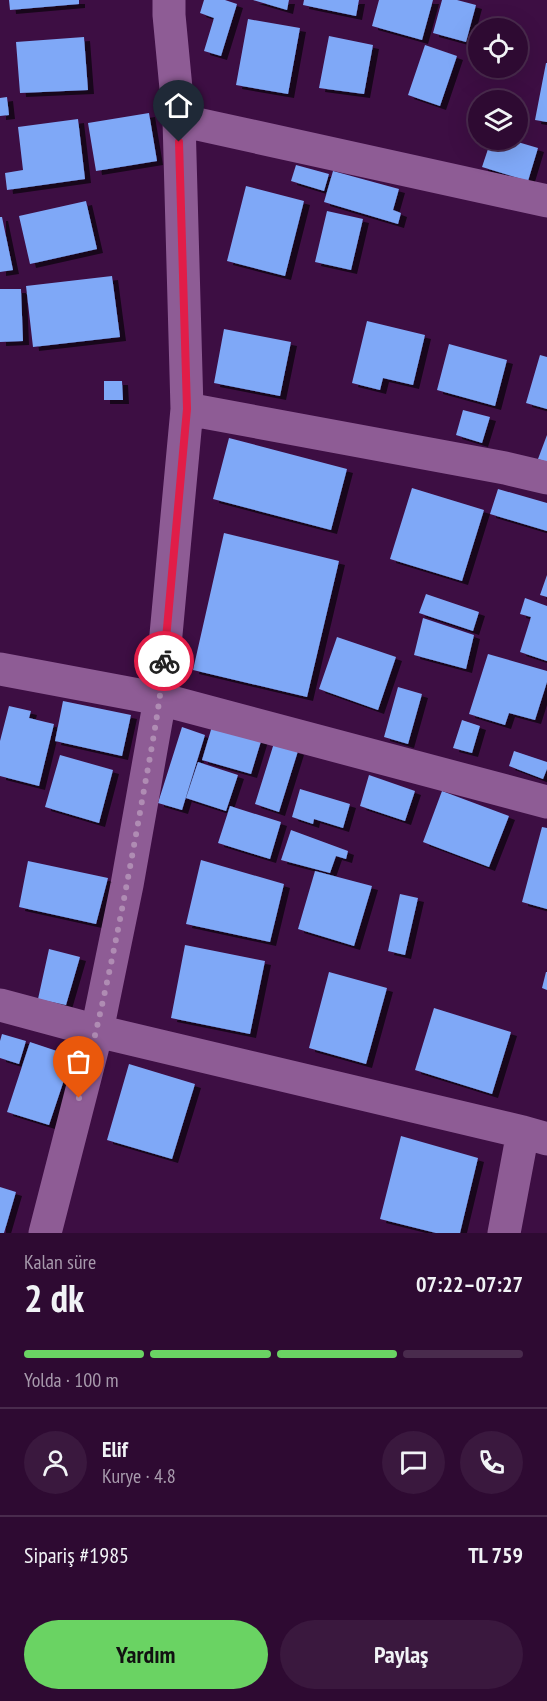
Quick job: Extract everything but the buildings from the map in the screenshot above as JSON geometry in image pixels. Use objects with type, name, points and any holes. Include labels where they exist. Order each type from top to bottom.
[{"type":"street","points":[[45,1233],[97,1031],[127,885],[160,699],[187,409],[179,120],[169,15],[170,0]]},
{"type":"street","points":[[179,120],[547,201]]},
{"type":"street","points":[[187,409],[505,468],[547,478]]},
{"type":"street","points":[[0,669],[160,699],[547,801]]},
{"type":"street","points":[[0,1005],[97,1031],[535,1136],[504,1233]]},
{"type":"way so far","points":[[79,1098],[97,1031],[127,885],[160,699],[164,661]]},
{"type":"route","points":[[164,661],[187,409],[179,142]]}]
